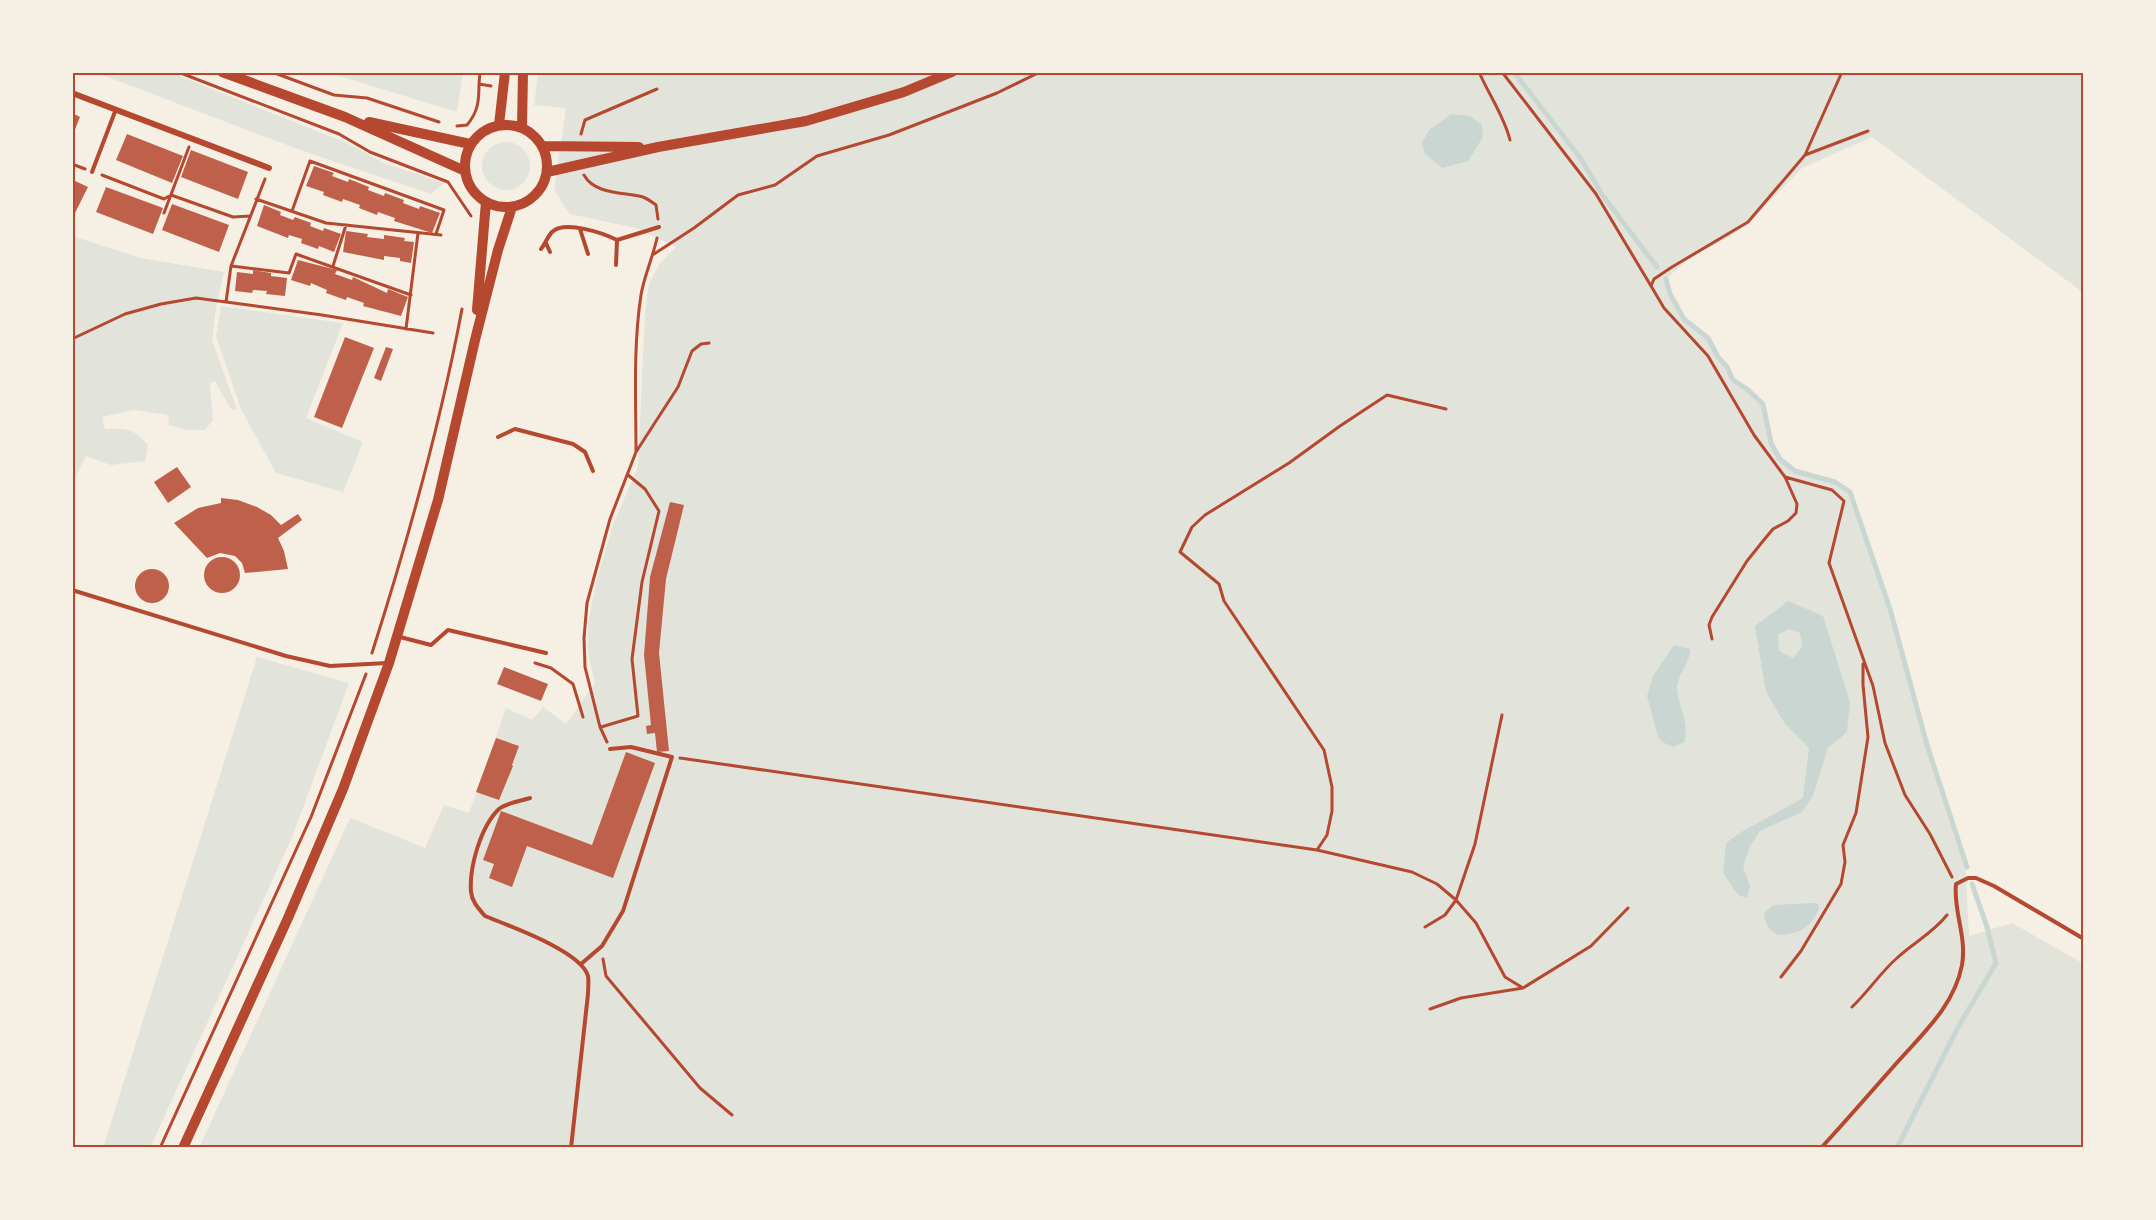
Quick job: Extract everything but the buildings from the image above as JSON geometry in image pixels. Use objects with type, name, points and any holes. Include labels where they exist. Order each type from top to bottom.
[{"type":"street","points":[[222,72],[345,117],[465,171]]},
{"type":"street","points":[[498,125],[505,72]]},
{"type":"street","points":[[522,127],[523,72]]},
{"type":"street","points":[[547,172],[658,147],[806,121],[904,92],[952,72]]},
{"type":"street","points":[[72,93],[269,168]]},
{"type":"street","points":[[345,117],[470,144]]},
{"type":"street","points":[[510,124],[522,127],[534,134],[543,146],[547,159],[547,172],[543,185],[535,195],[524,203],[512,207],[499,207],[486,202],[472,189],[465,171],[466,153],[470,144],[482,131],[498,125],[510,124]]},
{"type":"street","points":[[543,146],[658,147]]},
{"type":"street","points":[[475,340],[486,202]]},
{"type":"street","points":[[183,1148],[344,789],[389,663],[438,500],[475,340],[498,250],[512,207]]},
{"type":"lane","points":[[92,172],[116,109]]},
{"type":"lane","points":[[541,249],[552,232],[561,228],[602,232],[617,240],[659,227]]},
{"type":"lane","points":[[580,229],[588,254]]},
{"type":"lane","points":[[616,265],[617,240]]},
{"type":"lane","points":[[546,242],[550,252]]},
{"type":"lane","points":[[498,437],[515,429],[573,444],[585,452],[593,471]]},
{"type":"lane","points":[[72,590],[297,659],[330,666],[389,663]]},
{"type":"lane","points":[[398,637],[431,645],[448,630],[546,653]]},
{"type":"lane","points":[[581,963],[602,946],[622,911],[672,757],[632,747],[610,749]]},
{"type":"lane","points":[[530,798],[501,807],[489,821],[474,856],[471,893],[476,906],[485,916],[569,953],[581,963],[588,976],[571,1148]]},
{"type":"lane","points":[[1821,1148],[1944,1010],[1958,982],[1962,962],[1960,921],[1954,900],[1956,884],[1968,878],[1976,878],[1994,886],[2084,939]]},
{"type":"path","points":[[178,72],[339,134],[370,152],[423,172]]},
{"type":"path","points":[[272,72],[334,95],[367,98],[447,124]]},
{"type":"path","points":[[455,126],[467,125],[478,108],[480,72]]},
{"type":"path","points":[[654,254],[738,195],[775,185],[818,156],[889,135],[997,93],[1040,72]]},
{"type":"path","points":[[1479,72],[1490,98],[1506,125],[1510,140]]},
{"type":"path","points":[[1502,72],[1596,194],[1664,308],[1708,356],[1754,435],[1785,477],[1797,504],[1796,513],[1788,521],[1773,529],[1747,561],[1712,617],[1709,625],[1712,639]]},
{"type":"path","points":[[1651,286],[1654,279],[1672,267],[1748,222],[1805,155],[1842,72]]},
{"type":"path","points":[[479,84],[504,87]]},
{"type":"path","points":[[1805,155],[1868,131]]},
{"type":"path","points":[[164,213],[192,138]]},
{"type":"path","points":[[292,212],[310,161],[444,210],[436,234]]},
{"type":"path","points":[[72,164],[164,199],[171,195],[233,217],[250,216]]},
{"type":"path","points":[[226,302],[231,266],[269,168]]},
{"type":"path","points":[[256,199],[326,224],[441,235]]},
{"type":"path","points":[[333,267],[346,225]]},
{"type":"path","points":[[406,329],[417,233]]},
{"type":"path","points":[[231,266],[289,273],[296,254],[411,295]]},
{"type":"path","points":[[72,339],[124,314],[196,298],[433,333]]},
{"type":"path","points":[[610,749],[600,727],[585,667],[584,638],[587,603],[610,519],[636,452],[678,387],[692,351],[701,344],[709,343]]},
{"type":"path","points":[[1317,850],[1327,836],[1332,811],[1332,787],[1324,750],[1224,601],[1219,584],[1180,552],[1192,527],[1204,515],[1289,463],[1387,395],[1446,409]]},
{"type":"path","points":[[600,727],[638,716],[632,658],[642,582],[659,511],[645,489],[628,475]]},
{"type":"path","points":[[1785,477],[1832,490],[1844,501],[1829,563],[1873,686],[1885,743],[1905,795],[1930,834],[1956,884]]},
{"type":"path","points":[[531,661],[551,668],[573,684],[583,717]]},
{"type":"path","points":[[1781,976],[1801,951],[1841,884],[1845,862],[1843,845],[1856,813],[1868,737],[1863,661]]},
{"type":"path","points":[[1425,927],[1445,915],[1456,900],[1475,844],[1502,716]]},
{"type":"path","points":[[672,757],[1317,850],[1412,872],[1437,884],[1456,900],[1476,922],[1505,977],[1523,988]]},
{"type":"path","points":[[1852,1007],[1865,996],[1896,959],[1942,921],[1951,909],[1954,900]]},
{"type":"path","points":[[1430,1009],[1461,998],[1523,988],[1591,946],[1628,908]]},
{"type":"path","points":[[602,946],[606,976],[700,1088],[732,1115]]},
{"type":"shaded area","points":[[94,72],[169,72],[347,143],[384,163],[444,183],[431,194],[306,152]]},
{"type":"shaded area","points":[[326,72],[463,72],[457,112]]},
{"type":"shaded area","points":[[538,72],[2084,72],[2084,293],[1872,137],[1802,168],[1745,227],[1688,260],[1666,279],[1670,294],[1684,319],[1708,338],[1733,380],[1763,404],[1771,443],[1780,459],[1795,471],[1835,482],[1850,492],[1890,609],[1927,745],[1965,857],[1969,936],[2012,923],[2084,964],[2084,1148],[199,1148],[350,818],[425,848],[444,805],[469,813],[506,708],[532,720],[543,707],[566,724],[595,683],[588,653],[588,622],[613,524],[638,467],[645,311],[649,284],[660,263],[676,247],[636,228],[570,214],[554,190],[566,108],[534,105]]},
{"type":"shaded area","points":[[1451,114],[1470,116],[1482,125],[1483,137],[1468,161],[1442,168],[1425,154],[1422,143],[1429,130]]},
{"type":"shaded area","points":[[501,142],[511,142],[526,152],[530,166],[529,175],[520,186],[511,190],[501,190],[486,180],[482,171],[482,161],[492,146]]},
{"type":"shaded area","points":[[72,236],[141,258],[224,272],[212,340],[237,410],[231,409],[215,381],[210,383],[213,420],[205,430],[188,430],[168,425],[169,415],[134,410],[102,417],[105,429],[129,430],[143,439],[148,445],[145,461],[111,465],[86,456],[72,485]]},
{"type":"shaded area","points":[[221,306],[343,323],[306,418],[363,442],[343,492],[276,473],[241,409],[216,336]]},
{"type":"shaded area","points":[[1788,601],[1823,616],[1850,702],[1847,732],[1828,748],[1813,796],[1802,812],[1760,831],[1750,846],[1743,867],[1750,886],[1747,898],[1738,895],[1723,873],[1726,843],[1803,798],[1809,748],[1785,724],[1766,692],[1755,626]],"holes":[[[1788,629],[1800,633],[1802,647],[1793,658],[1779,651],[1778,635]]]},
{"type":"shaded area","points":[[1674,645],[1690,649],[1688,660],[1677,685],[1686,735],[1684,742],[1674,747],[1662,742],[1658,737],[1647,696],[1653,676]]},
{"type":"shaded area","points":[[257,657],[349,683],[293,835],[150,1148],[103,1148]]},
{"type":"shaded area","points":[[1815,903],[1819,908],[1816,915],[1803,929],[1778,935],[1766,923],[1764,913],[1773,905]]},
{"type":"waterway","points":[[1514,72],[1581,159],[1603,196],[1657,267]]},
{"type":"waterway","points":[[1666,279],[1670,294],[1684,319],[1708,338],[1733,380],[1763,404],[1771,443],[1780,459],[1795,471],[1835,482],[1850,492],[1890,609],[1927,745],[1967,867]]},
{"type":"waterway","points":[[1895,1148],[1956,1031],[1996,963],[1987,927],[1972,884]]}]
